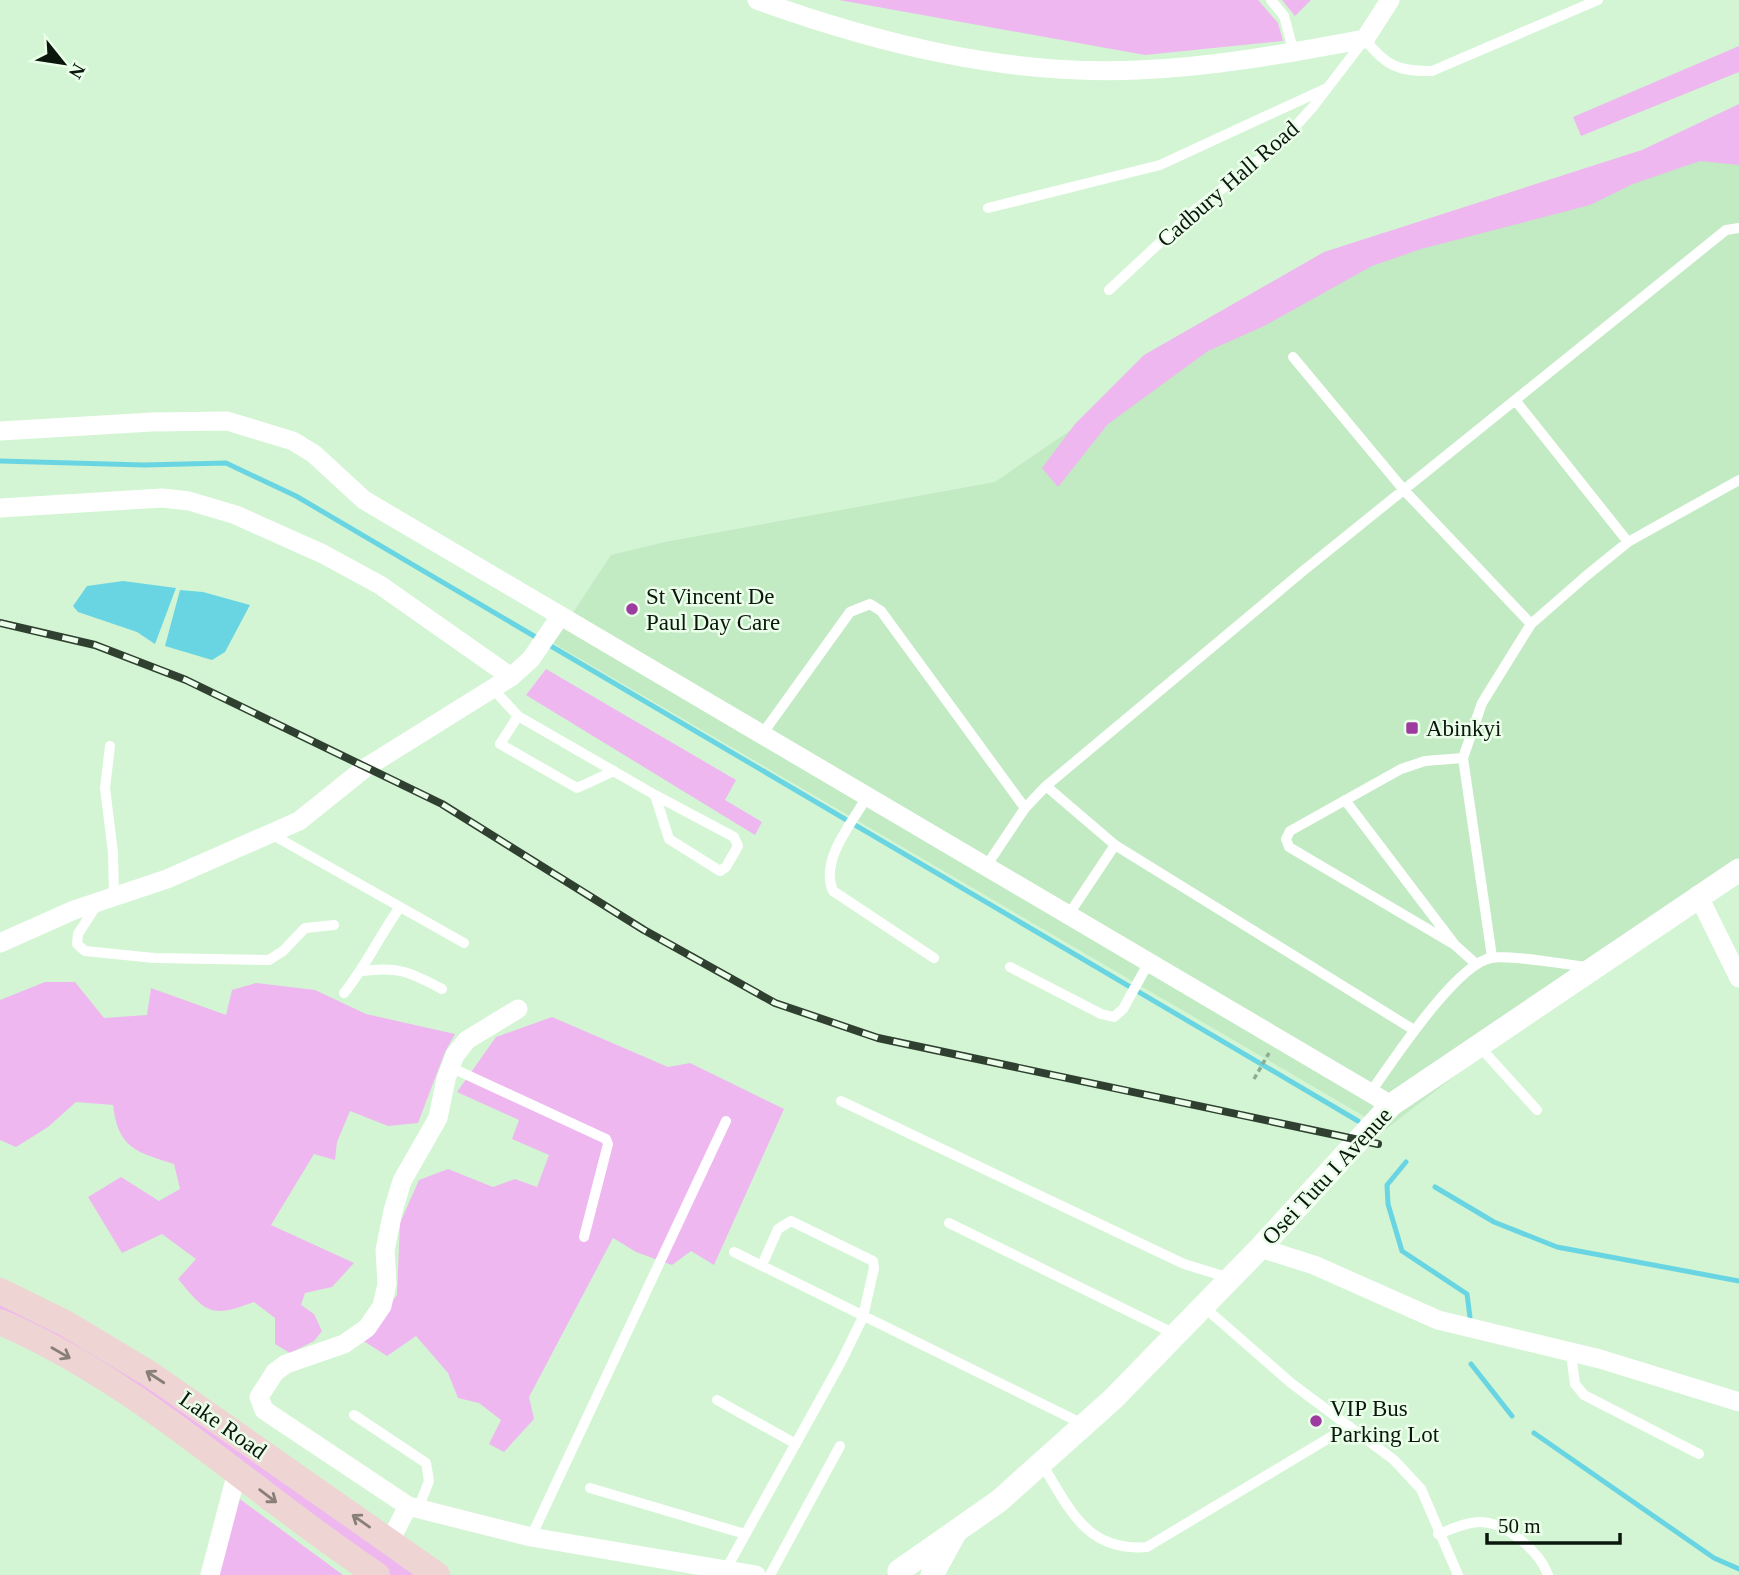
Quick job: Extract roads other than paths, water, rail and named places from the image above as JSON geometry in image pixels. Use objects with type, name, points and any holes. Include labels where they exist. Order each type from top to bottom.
[{"type":"main road","name":"Lake Road","points":[[0,1291],[65,1322],[150,1374],[437,1575]]},
{"type":"main road","name":"Lake Road","points":[[0,1322],[91,1370],[237,1472],[369,1572]]},
{"type":"street","points":[[757,0],[883,41],[953,56],[1035,66],[1137,70],[1238,62],[1365,39],[1390,0]]},
{"type":"street","points":[[0,431],[190,420],[227,421],[293,440],[314,454],[364,500],[555,624],[763,733],[1391,1105]]},
{"type":"street","points":[[0,508],[162,498],[189,501],[224,512],[323,554],[380,585],[511,677]]},
{"type":"street","points":[[0,943],[41,923],[167,879],[299,821],[365,768],[511,677],[531,659],[555,624]]},
{"type":"street","name":"Osei Tutu I Avenue","points":[[897,1574],[956,1532],[1042,1464],[1085,1424],[1260,1248],[1391,1105],[1698,895],[1739,870]]},
{"type":"street","points":[[1698,895],[1739,978]]},
{"type":"street","points":[[518,1009],[467,1040],[450,1066],[438,1118],[402,1181],[393,1211],[385,1250],[387,1284],[382,1306],[367,1328],[344,1344],[286,1364],[275,1372],[259,1397],[264,1410],[413,1508],[531,1537],[756,1575]]},
{"type":"street","points":[[1260,1248],[1314,1265],[1438,1320],[1600,1359],[1739,1402]]},
{"type":"street","points":[[210,1575],[237,1472]]},
{"type":"street","points":[[390,1541],[413,1508]]},
{"type":"street","name":"Osei Tutu I Avenue","points":[[932,1575],[956,1532]]},
{"type":"lane","points":[[1270,0],[1284,16],[1295,53]]},
{"type":"lane","points":[[1365,39],[1379,58],[1394,66],[1413,71],[1432,71],[1598,0]]},
{"type":"lane","name":"Cadbury Hall Road","points":[[1109,290],[1195,210],[1279,144],[1328,88],[1365,39]]},
{"type":"lane","points":[[988,208],[1160,165],[1328,88]]},
{"type":"lane","points":[[987,865],[1025,808],[1046,786],[1403,489],[1726,230],[1739,228]]},
{"type":"lane","points":[[1293,357],[1403,489],[1531,624]]},
{"type":"lane","points":[[1515,400],[1628,542]]},
{"type":"lane","points":[[1492,957],[1463,758],[1482,703],[1531,624],[1628,542],[1739,480]]},
{"type":"lane","points":[[763,733],[850,611],[870,604],[881,611],[1025,808]]},
{"type":"lane","points":[[493,689],[518,716],[734,838],[738,846],[726,867],[720,871],[670,839],[654,795]]},
{"type":"lane","points":[[518,716],[500,744],[577,788],[614,771]]},
{"type":"lane","points":[[110,746],[105,788],[113,853],[106,900],[78,934],[77,944],[85,951],[269,960],[284,951],[305,928],[334,925]]},
{"type":"lane","points":[[1455,945],[1289,847],[1286,839],[1290,831],[1413,764],[1463,758]]},
{"type":"lane","points":[[1046,786],[1115,845],[1414,1030]]},
{"type":"lane","points":[[869,795],[829,863],[828,878],[833,891],[934,958]]},
{"type":"lane","points":[[1345,800],[1455,945],[1476,964]]},
{"type":"lane","points":[[270,834],[464,943]]},
{"type":"lane","points":[[1069,914],[1115,845]]},
{"type":"lane","points":[[344,993],[362,971],[381,933],[400,907]]},
{"type":"lane","points":[[1370,1093],[1414,1030],[1476,964],[1492,957],[1592,968]]},
{"type":"lane","points":[[1010,967],[1101,1014],[1114,1017],[1123,1009],[1149,962]]},
{"type":"lane","points":[[362,971],[387,968],[404,970],[442,989]]},
{"type":"lane","points":[[1478,1046],[1537,1110]]},
{"type":"lane","points":[[450,1066],[606,1139],[608,1144],[584,1237]]},
{"type":"lane","points":[[841,1101],[1184,1264],[1230,1278]]},
{"type":"lane","points":[[531,1537],[726,1121]]},
{"type":"lane","points":[[725,1571],[863,1317],[873,1261],[791,1221],[778,1229],[762,1265]]},
{"type":"lane","points":[[949,1223],[1176,1335]]},
{"type":"lane","points":[[734,1252],[1085,1424]]},
{"type":"lane","points":[[1203,1306],[1291,1383],[1394,1460],[1421,1489],[1438,1534],[1458,1575]]},
{"type":"lane","points":[[1571,1354],[1575,1384],[1584,1395],[1699,1454]]},
{"type":"lane","points":[[717,1400],[796,1444]]},
{"type":"lane","points":[[354,1415],[426,1463],[429,1481],[413,1508]]},
{"type":"lane","points":[[1042,1464],[1062,1498],[1096,1539],[1122,1549],[1147,1547],[1349,1426]]},
{"type":"lane","points":[[769,1575],[840,1446]]},
{"type":"lane","points":[[590,1488],[745,1534]]},
{"type":"lane","points":[[1438,1534],[1481,1522],[1503,1529],[1525,1544],[1549,1575]]},
{"type":"water","points":[[123,581],[176,588],[155,644],[137,632],[78,612],[73,606],[87,586]]},
{"type":"water","points":[[180,590],[203,592],[250,605],[225,652],[212,660],[165,646]]},
{"type":"waterway","points":[[0,461],[144,465],[226,463],[296,496],[1358,1121]]},
{"type":"waterway","points":[[1406,1162],[1387,1185],[1388,1204],[1402,1251],[1467,1294],[1470,1317]]},
{"type":"waterway","points":[[1435,1187],[1494,1222],[1557,1247],[1739,1281]]},
{"type":"waterway","points":[[1471,1364],[1512,1416]]},
{"type":"waterway","points":[[1534,1433],[1714,1558],[1739,1569]]},
{"type":"railway","points":[[0,623],[95,645],[186,680],[442,804],[644,930],[775,1003],[878,1038],[1378,1144]]},
{"type":"place","name":"St Vincent De Paul Day Care","points":[[632,609]]},
{"type":"place","name":"Abinkyi","points":[[1412,728]]},
{"type":"place","name":"VIP Bus Parking Lot","points":[[1316,1421]]}]
